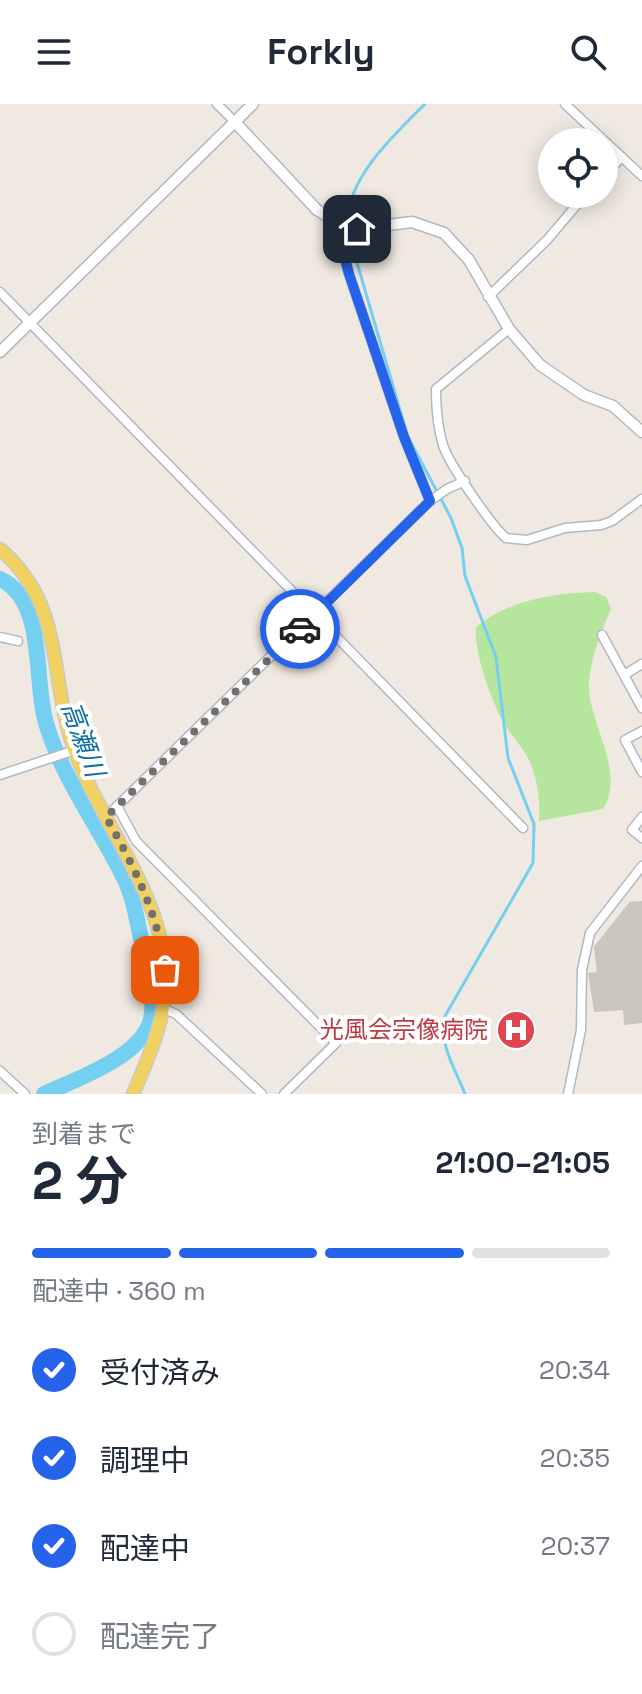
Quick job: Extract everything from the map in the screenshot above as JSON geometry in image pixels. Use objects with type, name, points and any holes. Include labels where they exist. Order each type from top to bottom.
[{"type":"main road","points":[[0,549],[30,580],[41,602],[51,634],[61,699],[75,750],[139,879],[159,936],[165,970],[164,1009],[159,1031],[133,1094]]},
{"type":"street","points":[[217,104],[317,210],[344,226],[357,229],[412,222],[444,233],[469,260],[509,329],[540,365],[584,395],[613,406],[642,432]]},
{"type":"street","points":[[0,352],[253,104]]},
{"type":"street","points":[[565,104],[642,176]]},
{"type":"street","points":[[618,161],[622,157]]},
{"type":"street","points":[[488,297],[547,240],[574,208]]},
{"type":"street","points":[[344,226],[342,248],[349,274],[404,437],[430,501]]},
{"type":"street","points":[[0,292],[523,828]]},
{"type":"street","points":[[509,329],[436,389],[436,416],[444,448],[499,532],[515,541],[565,528],[601,525],[612,521],[642,499]]},
{"type":"street","points":[[106,817],[430,501],[465,481]]},
{"type":"street","points":[[602,635],[642,708]]},
{"type":"street","points":[[0,637],[18,641]]},
{"type":"street","points":[[624,675],[642,664]]},
{"type":"street","points":[[642,731],[625,740],[642,772]]},
{"type":"street","points":[[0,775],[75,750]]},
{"type":"street","points":[[117,806],[136,841],[336,1043],[284,1094]]},
{"type":"street","points":[[642,817],[632,830],[642,838]]},
{"type":"street","points":[[568,1094],[581,1030],[582,970],[590,933],[642,866]]},
{"type":"street","points":[[164,1009],[176,1014],[262,1094]]},
{"type":"street","points":[[0,1071],[25,1094]]},
{"type":"green space","points":[[595,592],[606,597],[611,609],[593,658],[589,688],[609,765],[609,795],[603,809],[539,821],[539,797],[532,767],[494,703],[480,662],[476,627],[517,604],[564,594]]},
{"type":"building","points":[[642,902],[642,1022],[625,1024],[624,1009],[595,1011],[589,974],[598,973],[595,947],[630,903]]},
{"type":"waterway","points":[[346,222],[349,205],[364,172],[425,104]]},
{"type":"waterway","points":[[345,237],[355,256],[408,437],[451,518],[462,548],[465,576],[496,657],[508,758],[534,824],[533,863],[445,1016],[446,1046],[465,1094]]},
{"type":"waterway","name":"高瀬川","points":[[0,579],[15,589],[32,623],[46,723],[61,763],[127,884],[152,992],[151,1019],[135,1045],[90,1074],[44,1094]]},
{"type":"way so far","points":[[165,970],[159,936],[146,897],[106,817],[300,629]]},
{"type":"place","name":"光風会宗像病院","points":[[516,1030]]},
{"type":"route","points":[[300,629],[430,501],[404,437],[342,248],[344,226],[357,229]]}]
